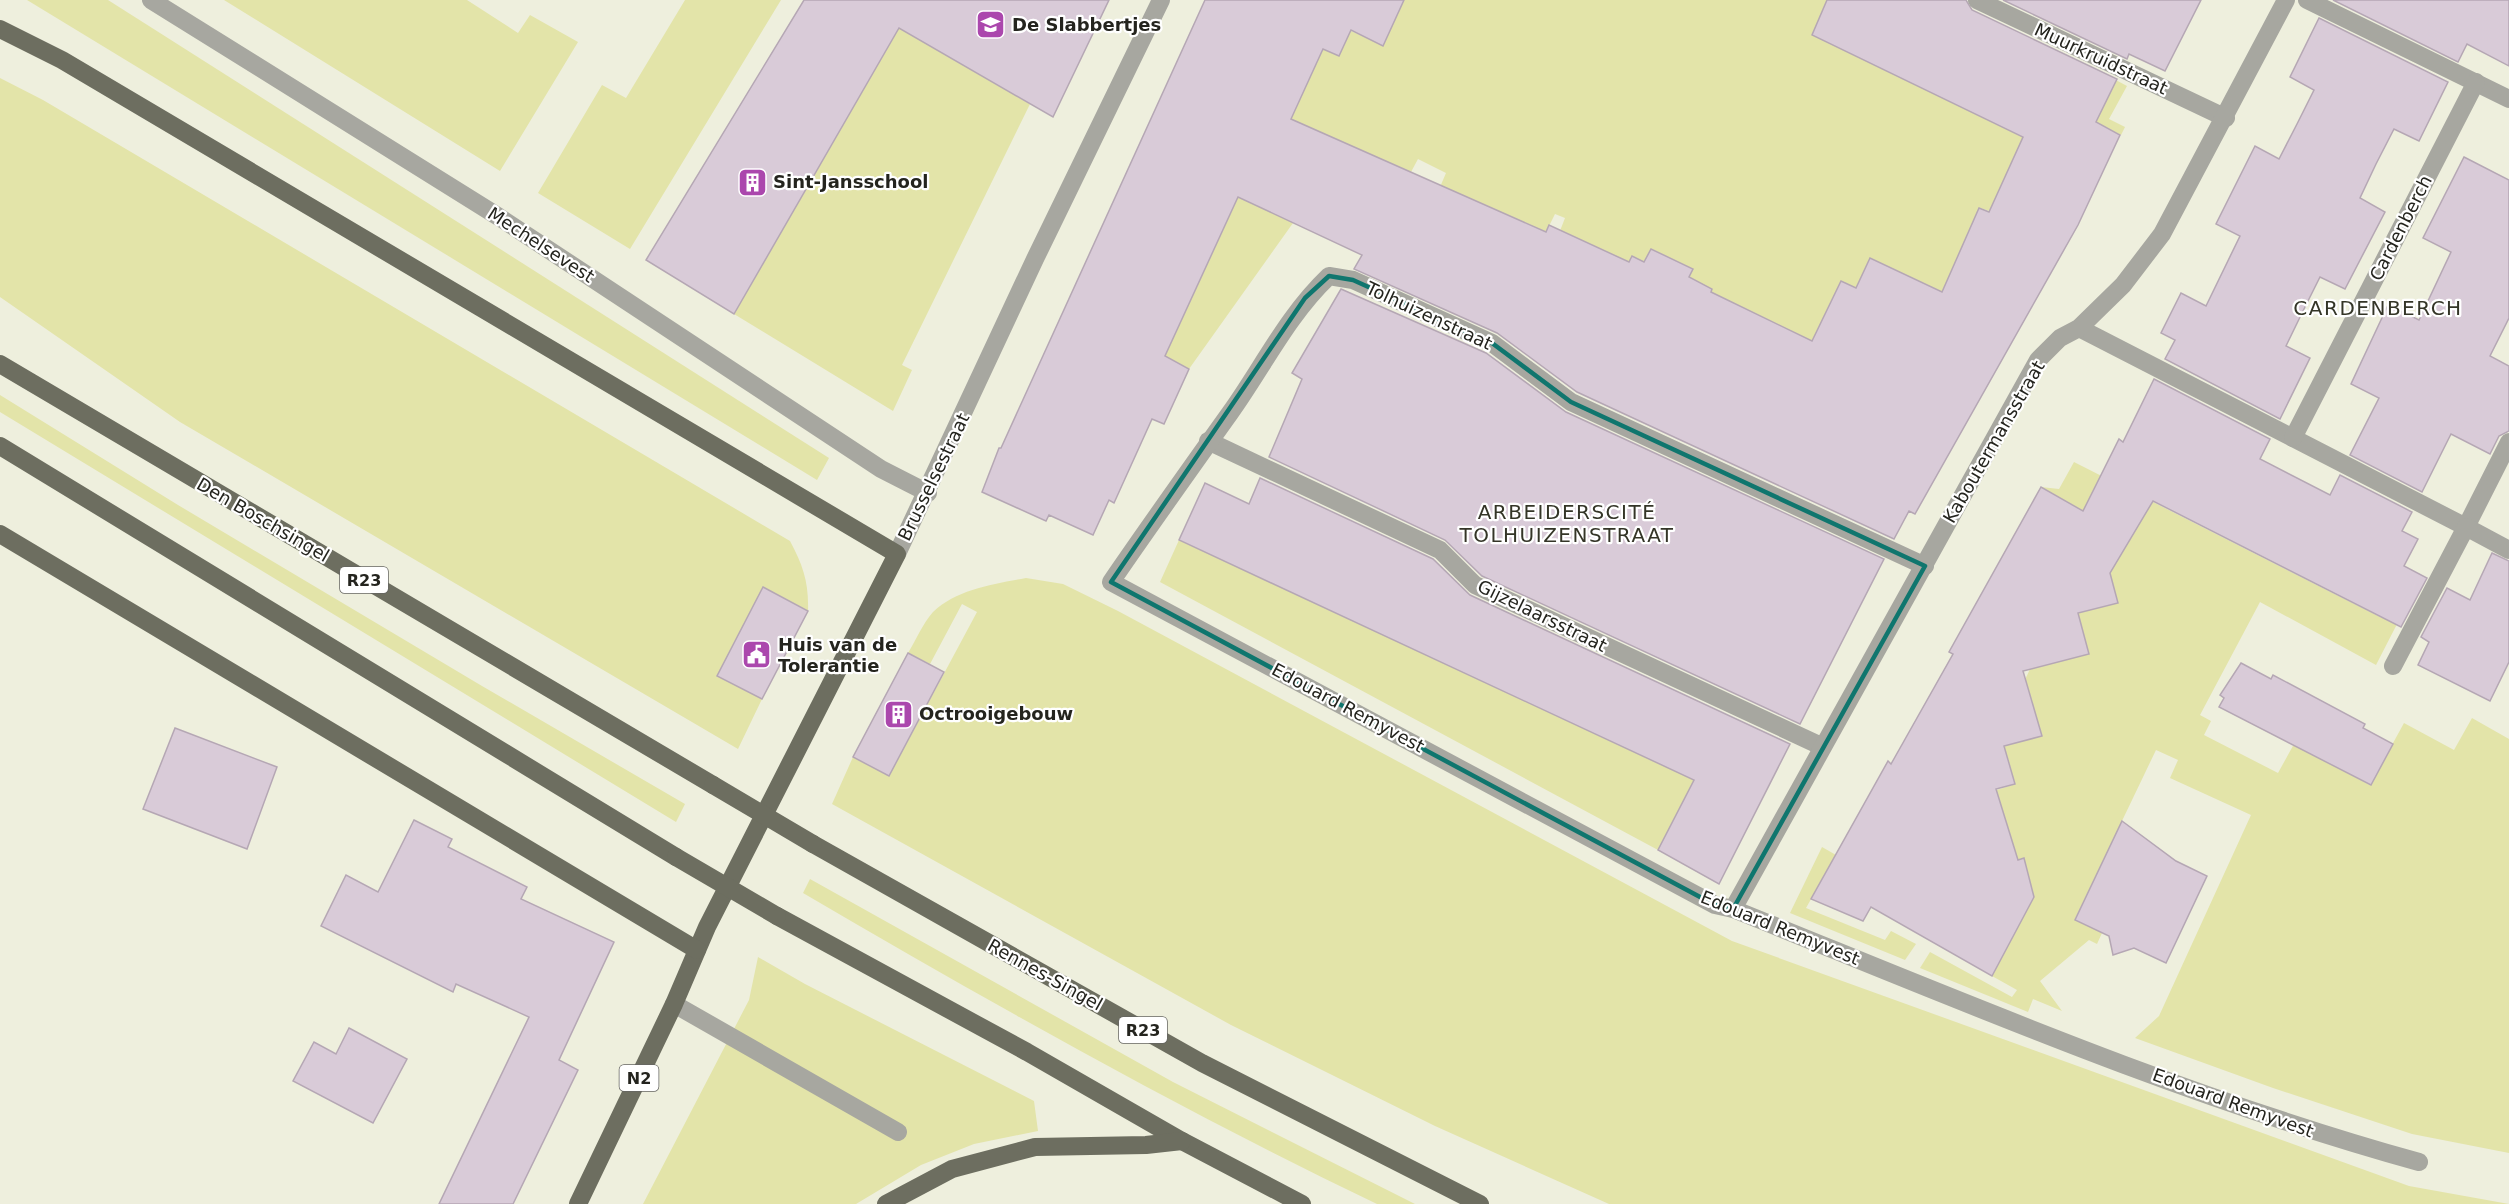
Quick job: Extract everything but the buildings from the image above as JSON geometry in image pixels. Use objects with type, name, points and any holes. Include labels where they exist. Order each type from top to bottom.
[{"type":"main road","points":[[0,29],[62,60],[897,554]]},
{"type":"main road","points":[[0,350],[8,369]]},
{"type":"main road","name":"Den Boschsingel","points":[[8,369],[713,785]]},
{"type":"main road","points":[[0,446],[777,916],[1027,1052],[1182,1141],[1302,1204]]},
{"type":"main road","points":[[0,534],[697,950]]},
{"type":"main road","name":"Brusselsestraat","points":[[697,950],[897,554]]},
{"type":"main road","name":"Rennes-Singel","points":[[713,785],[813,844],[1202,1063],[1480,1204]]},
{"type":"main road","name":"N2","points":[[578,1204],[674,1004],[697,950]]},
{"type":"main road","points":[[886,1204],[952,1169],[1035,1147],[1146,1145],[1182,1141]]},
{"type":"street","name":"Mechelsevest","points":[[151,0],[499,217],[881,469],[927,493]]},
{"type":"street","name":"Brusselsestraat","points":[[897,554],[1035,259],[1161,0]]},
{"type":"street","name":"Muurkruidstraat","points":[[1977,0],[2226,118]]},
{"type":"street","name":"Kaboutermansstraat","points":[[1733,909],[1821,746],[2038,360],[2060,338],[2079,328],[2123,285],[2162,234],[2226,118],[2286,0]]},
{"type":"street","points":[[2307,0],[2509,99]]},
{"type":"street","name":"Cardenberch","points":[[2293,438],[2476,82]]},
{"type":"street","name":"Tolhuizenstraat","points":[[1112,582],[1208,441],[1230,414],[1305,298],[1329,276],[1353,280],[1492,343],[1572,402],[1924,566]]},
{"type":"street","points":[[2079,328],[2509,550]]},
{"type":"street","name":"Gijzelaarsstraat","points":[[1208,441],[1440,550],[1474,585],[1821,746]]},
{"type":"street","points":[[2393,666],[2509,442]]},
{"type":"street","name":"Edouard Remyvest","points":[[1112,582],[1715,905],[1733,909],[2209,1096],[2332,1138],[2419,1162]]},
{"type":"street","points":[[674,1004],[898,1132]]},
{"type":"highlighted area","points":[[1329,276],[1353,280],[1492,343],[1571,402],[1925,566],[1733,909],[1715,905],[1111,582],[1305,298]]},
{"type":"green space","points":[[27,0],[108,0],[829,458],[817,480]]},
{"type":"green space","points":[[224,0],[467,0],[518,33],[530,15],[578,42],[500,171]]},
{"type":"green space","points":[[685,0],[781,0],[630,249],[538,193],[602,85],[626,98]]},
{"type":"green space","points":[[1378,0],[1887,0],[2097,70],[2127,86],[2109,119],[2125,127],[2121,135],[2101,125],[2081,162],[2077,161],[2100,114],[2080,107],[2024,136],[1996,213],[1980,208],[1948,295],[1870,258],[1856,288],[1841,281],[1824,316],[1872,364],[1704,308],[1712,289],[1657,271],[1664,255],[1652,249],[1644,262],[1632,256],[1629,262],[1603,250],[1594,268],[1558,236],[1565,218],[1555,214],[1545,234],[1440,187],[1446,173],[1418,159],[1411,172],[1333,138],[1293,223],[1189,369],[1165,356],[1235,204],[1218,195],[1310,76],[1323,49],[1351,31],[1383,45],[1399,11]]},
{"type":"green space","points":[[899,28],[1030,104],[902,365],[912,370],[893,411],[734,314]]},
{"type":"green space","points":[[0,78],[43,100],[790,541],[804,575],[808,611],[763,587],[718,676],[762,699],[738,749],[180,422],[0,297]]},
{"type":"green space","points":[[0,395],[178,505],[685,804],[676,822],[0,412]]},
{"type":"green space","points":[[2074,462],[2382,618],[2415,589],[2376,665],[2260,602],[2200,715],[2211,721],[2204,735],[2278,773],[2294,744],[2370,785],[2404,723],[2454,750],[2472,718],[2509,739],[2509,1153],[2412,1134],[2273,1088],[2135,1038],[2159,1016],[2251,815],[2170,778],[2178,760],[2156,750],[2075,919],[2102,933],[2097,944],[2089,940],[2040,981],[2062,1011],[2033,999],[2028,1012],[1920,968],[1930,952],[2012,997],[2017,990],[1992,976],[2034,896],[2023,858],[1995,866],[1976,797],[2015,784],[2007,755],[1988,760],[2030,669],[2089,654],[2078,613],[2118,603],[2103,548],[2103,522],[2041,487],[2059,489]]},
{"type":"green space","points":[[1179,540],[1366,627],[1707,756],[1658,850],[1160,582]]},
{"type":"green space","points":[[1026,578],[1063,584],[1118,611],[1732,941],[2409,1186],[2509,1204],[1609,1204],[1435,1126],[1231,1025],[832,804],[853,757],[889,776],[977,612],[962,604],[930,664],[908,653],[933,612],[953,598],[965,593],[989,585]]},
{"type":"green space","points":[[1822,847],[1836,855],[1806,908],[1885,940],[1891,931],[1916,944],[1905,960],[1790,913]]},
{"type":"green space","points":[[810,879],[1173,1082],[1415,1204],[1377,1204],[1159,1093],[944,975],[803,893]]},
{"type":"green space","points":[[758,957],[805,984],[1034,1101],[1038,1131],[974,1144],[921,1165],[856,1204],[643,1204],[749,1000]]},
{"type":"place","name":"De Slabbertjes","points":[[991,25]]},
{"type":"place","name":"Sint-Jansschool","points":[[752,182]]},
{"type":"place","name":"Huis van de Tolerantie","points":[[757,655]]},
{"type":"place","name":"Octrooigebouw","points":[[898,714]]},
{"type":"district","name":"CARDENBERCH","points":[[2378,308]]},
{"type":"district","name":"ARBEIDERSCITÉ TOLHUIZENSTRAAT","points":[[1567,524]]}]
